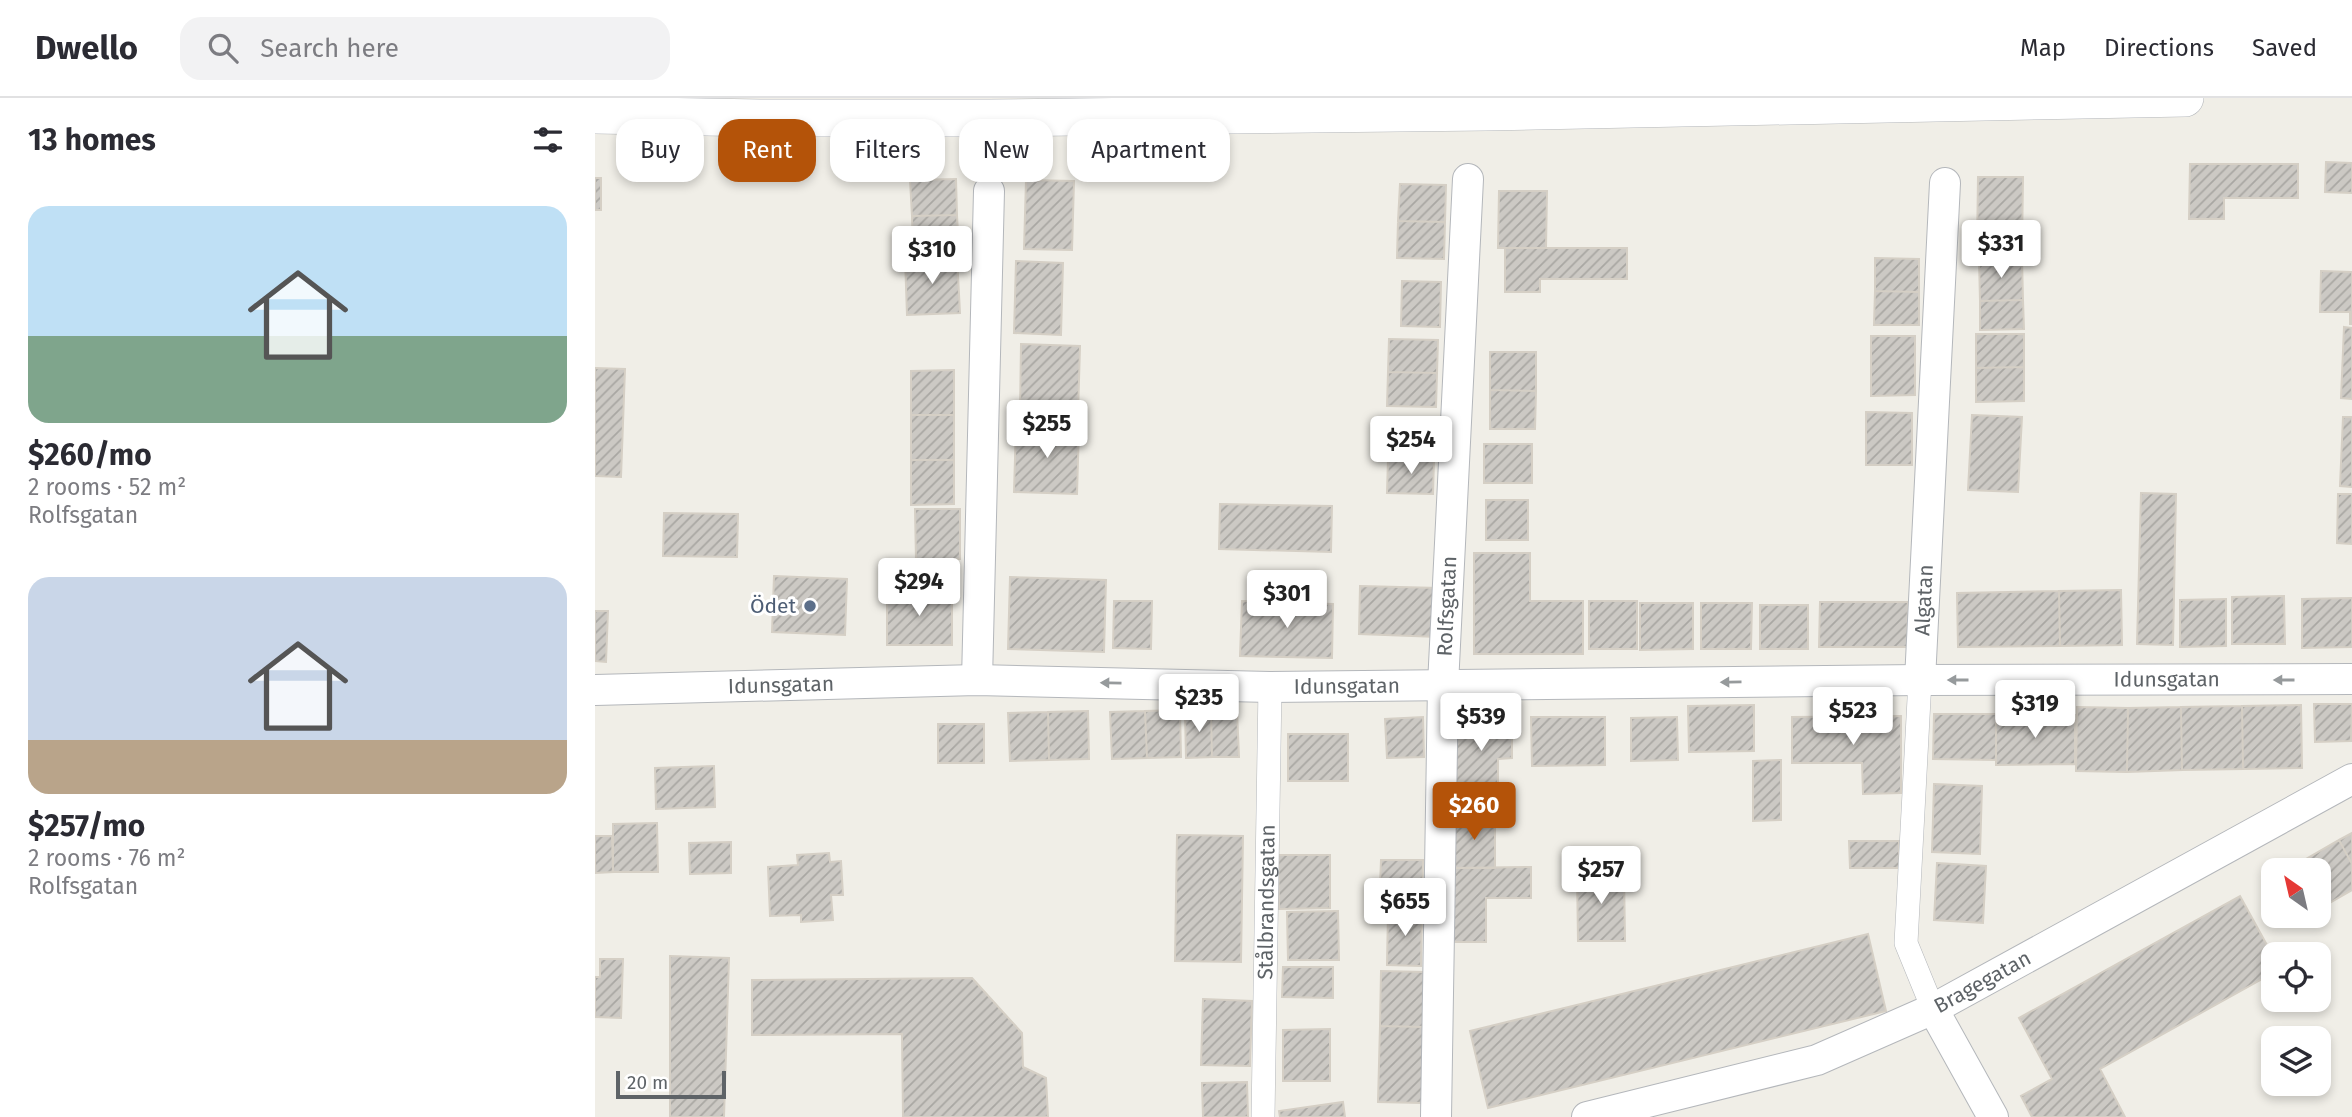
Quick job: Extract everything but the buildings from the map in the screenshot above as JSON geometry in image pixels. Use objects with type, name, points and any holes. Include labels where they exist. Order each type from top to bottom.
[{"type":"street","points":[[595,115],[975,118],[1455,105],[2185,98]]},
{"type":"street","name":"Rolfsgatan","points":[[1436,1117],[1443,685],[1468,179]]},
{"type":"street","name":"Algatan","points":[[1933,1009],[1906,943],[1945,183]]},
{"type":"street","points":[[977,680],[989,191]]},
{"type":"street","name":"Idunsgatan","points":[[595,690],[977,680],[1270,687],[1920,680],[2352,680]]},
{"type":"street","name":"Stålbrandsgatan","points":[[1263,1117],[1270,687]]},
{"type":"street","name":"Bragegatan","points":[[1587,1117],[1817,1060],[1933,1009],[2352,779]]},
{"type":"street","points":[[1933,1009],[1993,1117]]},
{"type":"place","name":"Ödet","points":[[810,606]]}]
